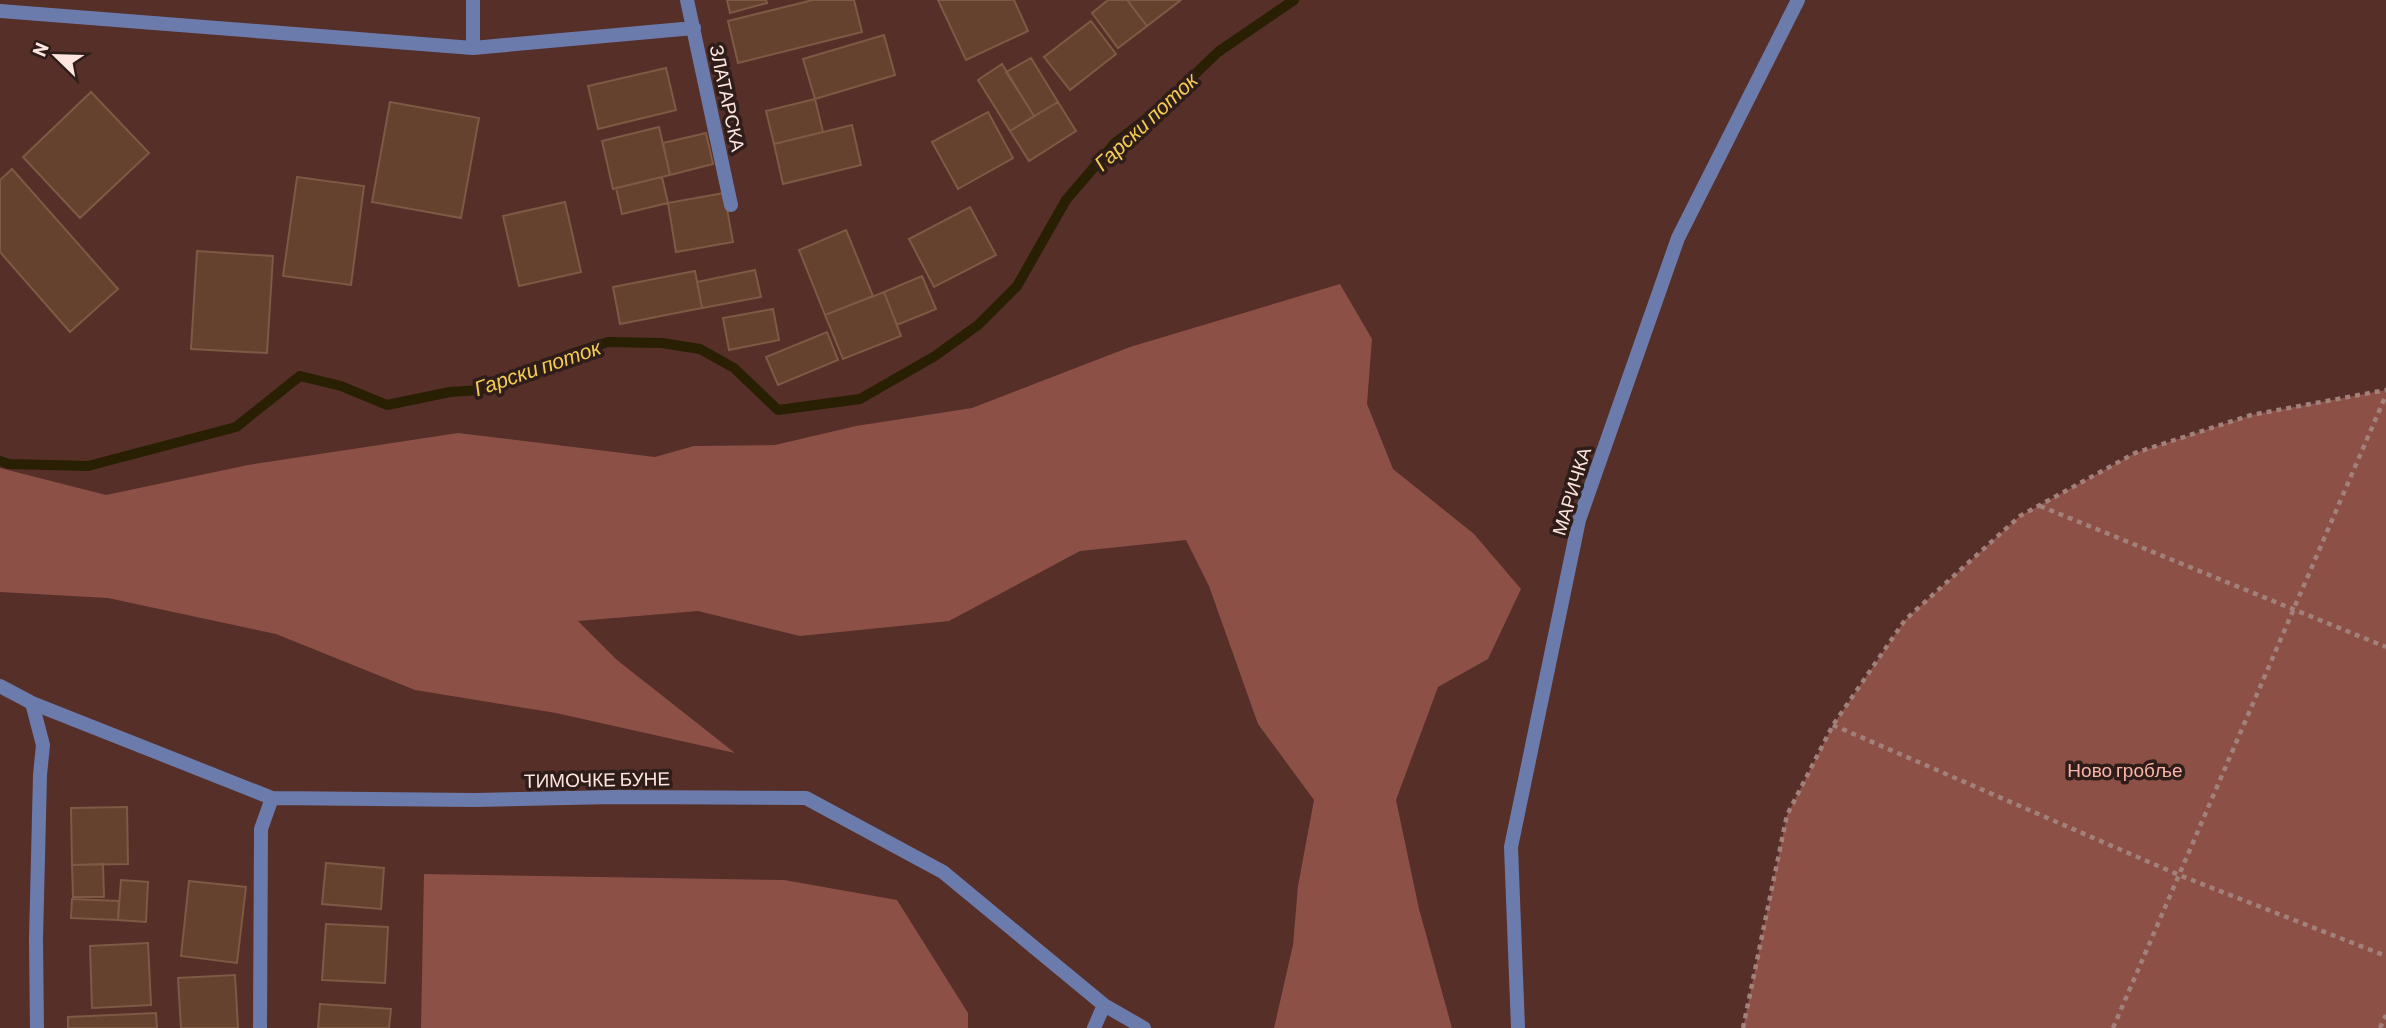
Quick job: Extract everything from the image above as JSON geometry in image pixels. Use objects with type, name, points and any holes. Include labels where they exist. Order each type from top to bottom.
[{"type":"street","points":[[473,0],[473,48]]},
{"type":"street","name":"ЗЛАТАРСКА","points":[[687,0],[731,205]]},
{"type":"street","name":"МАРИЧКА","points":[[1518,1028],[1511,847],[1579,520],[1678,238],[1798,0]]},
{"type":"street","points":[[0,11],[473,48],[694,28]]},
{"type":"street","name":"ТИМОЧКЕ БУНЕ","points":[[0,686],[32,703],[272,798],[806,798],[943,872],[1104,1005],[1144,1028]]},
{"type":"street","points":[[32,703],[43,745],[36,926],[37,1028]]},
{"type":"street","points":[[260,1028],[261,829],[272,798]]},
{"type":"street","points":[[1094,1028],[1104,1005]]},
{"type":"path","points":[[1743,1028],[1787,815],[1833,725],[1905,620],[2020,516],[2135,453],[2251,415],[2386,392]]},
{"type":"path","points":[[2113,1028],[2386,392]]},
{"type":"path","points":[[2040,505],[2386,648]]},
{"type":"path","points":[[1833,725],[2179,875],[2386,956]]},
{"type":"path","points":[[2380,1028],[2386,1015]]},
{"type":"green space","points":[[1340,284],[1372,339],[1367,404],[1393,469],[1474,534],[1521,589],[1488,659],[1438,687],[1396,800],[1419,909],[1452,1028],[1274,1028],[1293,945],[1298,886],[1314,800],[1258,724],[1209,586],[1186,540],[1080,551],[949,621],[800,636],[698,611],[578,621],[617,660],[735,753],[556,713],[415,690],[276,634],[108,598],[0,592],[0,468],[106,495],[248,465],[458,433],[655,457],[694,446],[775,445],[856,426],[972,408],[1130,347]]},
{"type":"green space","name":"Ново гробље","points":[[2386,390],[2386,1028],[1743,1028],[1787,815],[1833,725],[1905,620],[2020,516],[2135,453],[2251,415]]},
{"type":"green space","points":[[424,874],[784,880],[897,900],[968,1013],[968,1028],[421,1028]]},
{"type":"building","points":[[727,0],[766,0],[767,3],[730,13]]},
{"type":"building","points":[[813,0],[854,0],[862,32],[738,63],[728,21]]},
{"type":"building","points":[[938,0],[1014,0],[1028,31],[966,60]]},
{"type":"building","points":[[1108,0],[1127,0],[1147,26],[1118,48],[1092,13]]},
{"type":"building","points":[[1127,0],[1181,0],[1147,26]]},
{"type":"building","points":[[1091,21],[1116,54],[1070,90],[1044,57]]},
{"type":"building","points":[[884,35],[895,75],[815,99],[803,59]]},
{"type":"building","points":[[1031,58],[1058,102],[1034,116],[1006,72]]},
{"type":"building","points":[[1002,64],[1034,116],[1010,131],[978,80]]},
{"type":"building","points":[[666,68],[676,110],[598,129],[588,86]]},
{"type":"building","points":[[91,92],[149,153],[80,218],[23,157]]},
{"type":"building","points":[[815,99],[823,132],[774,144],[766,111]]},
{"type":"building","points":[[390,102],[479,118],[461,218],[372,202]]},
{"type":"building","points":[[1058,102],[1076,131],[1029,161],[1010,131]]},
{"type":"building","points":[[988,112],[1013,158],[958,189],[932,142]]},
{"type":"building","points":[[852,125],[861,165],[783,184],[774,144]]},
{"type":"building","points":[[659,127],[670,175],[613,189],[602,141]]},
{"type":"building","points":[[706,133],[713,164],[670,175],[663,143]]},
{"type":"building","points":[[12,169],[118,289],[70,332],[0,252],[0,180]]},
{"type":"building","points":[[297,177],[364,186],[351,285],[283,276]]},
{"type":"building","points":[[662,177],[668,203],[622,214],[616,188]]},
{"type":"building","points":[[724,193],[733,242],[676,252],[668,203]]},
{"type":"building","points":[[565,202],[581,272],[519,286],[503,216]]},
{"type":"building","points":[[970,207],[996,255],[934,287],[909,239]]},
{"type":"building","points":[[846,230],[873,296],[825,315],[799,250]]},
{"type":"building","points":[[197,251],[273,256],[267,353],[191,349]]},
{"type":"building","points":[[755,270],[761,297],[702,308],[697,282]]},
{"type":"building","points":[[695,271],[702,308],[620,324],[613,287]]},
{"type":"building","points":[[922,276],[936,309],[897,325],[884,292]]},
{"type":"building","points":[[884,292],[901,336],[843,359],[825,315]]},
{"type":"building","points":[[773,309],[779,340],[729,350],[723,318]]},
{"type":"building","points":[[827,332],[838,360],[778,385],[766,357]]},
{"type":"building","points":[[127,807],[128,864],[72,865],[71,808]]},
{"type":"building","points":[[326,863],[384,868],[381,909],[322,904]]},
{"type":"building","points":[[103,864],[104,897],[73,897],[72,865]]},
{"type":"building","points":[[121,880],[148,882],[146,922],[118,920]]},
{"type":"building","points":[[189,881],[246,887],[237,963],[181,956]]},
{"type":"building","points":[[72,899],[119,901],[118,920],[71,918]]},
{"type":"building","points":[[326,924],[388,927],[385,983],[322,980]]},
{"type":"building","points":[[148,943],[151,1005],[92,1008],[90,946]]},
{"type":"building","points":[[235,975],[238,1028],[181,1028],[178,978]]},
{"type":"building","points":[[320,1004],[391,1009],[389,1028],[318,1028]]},
{"type":"building","points":[[156,1013],[157,1028],[68,1028],[68,1017]]},
{"type":"waterway","name":"Гарски поток","points":[[0,461],[9,464],[88,466],[236,427],[300,376],[341,386],[387,405],[450,392],[480,390],[608,342],[662,343],[700,349],[734,368],[778,410],[860,399],[935,356],[978,325],[1017,286],[1066,200],[1115,143],[1159,109],[1218,52],[1294,0]]}]
